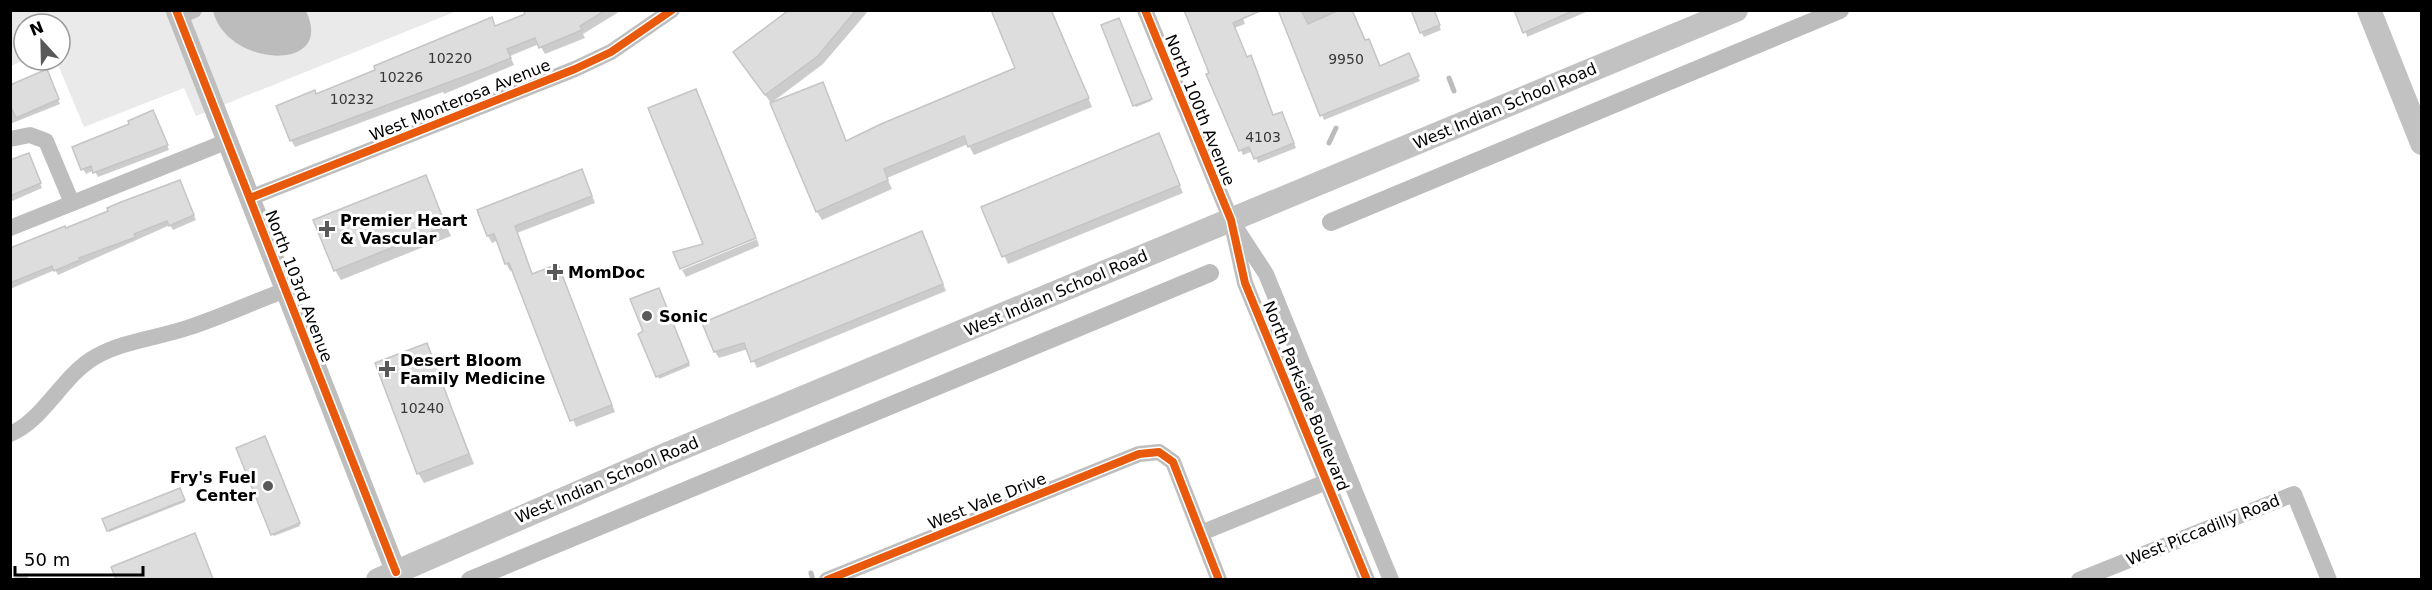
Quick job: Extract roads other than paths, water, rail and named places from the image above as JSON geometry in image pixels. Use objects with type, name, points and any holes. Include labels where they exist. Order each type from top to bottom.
[{"type":"main road","name":"West Indian School Road","points":[[387,576],[665,455],[1736,10]]},
{"type":"main road","points":[[2369,10],[2421,143]]},
{"type":"street","name":"West Monterosa Avenue","points":[[250,198],[574,69],[611,52],[672,10]]},
{"type":"street","name":"North 100th Avenue","points":[[1145,10],[1231,220]]},
{"type":"street","name":"North 103rd Avenue","points":[[183,13],[228,141],[286,290],[387,576]]},
{"type":"street","points":[[10,139],[30,135],[45,141],[72,203]]},
{"type":"street","points":[[10,228],[228,141]]},
{"type":"street","name":"North Parkside Boulevard","points":[[1231,220],[1266,274],[1391,579]]},
{"type":"street","name":"North Parkside Boulevard","points":[[1231,220],[1245,283],[1367,579]]},
{"type":"street","points":[[10,434],[18,431],[81,366],[97,356],[135,342],[186,329],[286,290]]},
{"type":"street","name":"West Vale Drive","points":[[827,579],[1139,454],[1159,452],[1173,462],[1201,533]]},
{"type":"street","points":[[1219,579],[1201,533],[1348,473]]},
{"type":"street","name":"West Piccadilly Road","points":[[2079,579],[2294,494],[2329,579]]},
{"type":"waterway","points":[[1331,222],[1840,10]]},
{"type":"waterway","points":[[1449,78],[1454,91]]},
{"type":"waterway","points":[[1329,143],[1336,128]]},
{"type":"waterway","points":[[470,580],[1210,273]]},
{"type":"waterway","points":[[811,573],[813,580]]},
{"type":"place","name":"Premier Heart & Vascular","points":[[327,229]]},
{"type":"place","name":"MomDoc","points":[[555,272]]},
{"type":"place","name":"Sonic","points":[[647,316]]},
{"type":"place","name":"Desert Bloom Family Medicine","points":[[387,369]]},
{"type":"place","name":"Fry's Fuel Center","points":[[268,486]]}]
